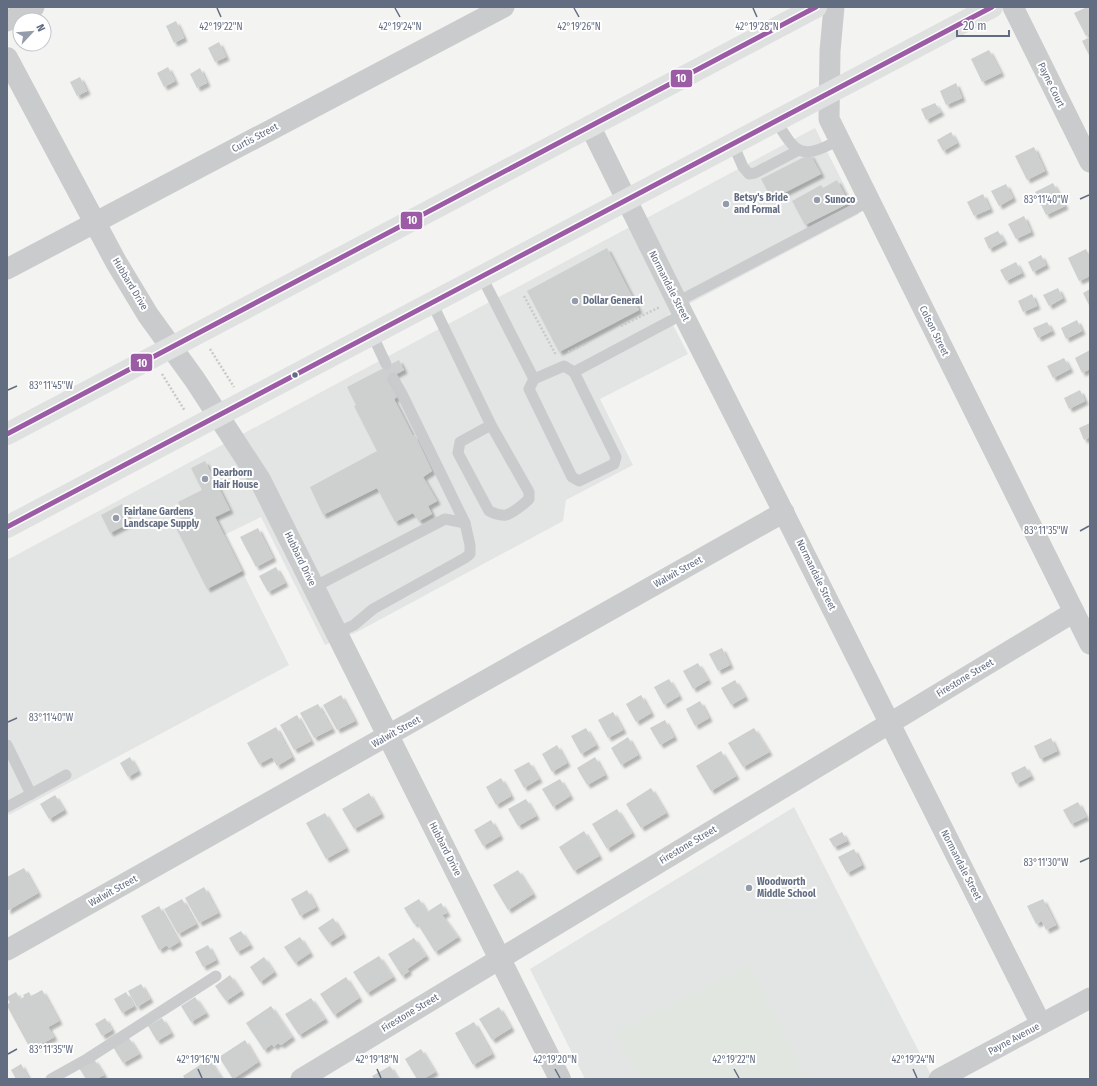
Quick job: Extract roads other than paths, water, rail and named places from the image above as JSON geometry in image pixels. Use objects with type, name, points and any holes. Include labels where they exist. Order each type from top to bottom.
[{"type":"main road","points":[[7,434],[816,7]]},
{"type":"main road","points":[[7,528],[992,7]]},
{"type":"street","points":[[7,21],[34,7]]},
{"type":"street","name":"Curtis Street","points":[[7,269],[504,7]]},
{"type":"street","name":"Colson Street","points":[[834,7],[828,93],[829,119],[1090,644]]},
{"type":"street","name":"Payne Court","points":[[1013,7],[1090,162]]},
{"type":"street","name":"Hubbard Drive","points":[[7,58],[116,262],[148,315],[260,480],[560,1079]]},
{"type":"street","name":"Normandale Street","points":[[590,126],[626,200],[674,307],[784,512],[1042,1024]]},
{"type":"street","name":"Walwit Street","points":[[7,950],[784,512]]},
{"type":"street","name":"Firestone Street","points":[[301,1079],[1074,612]]},
{"type":"street","name":"Payne Avenue","points":[[939,1079],[1090,998]]},
{"type":"lane","points":[[776,121],[789,142],[803,152],[825,148],[839,140]]},
{"type":"lane","points":[[733,144],[743,167],[749,174],[755,173],[799,150]]},
{"type":"lane","points":[[574,372],[674,307],[870,202]]},
{"type":"lane","points":[[482,277],[534,379]]},
{"type":"lane","points":[[432,303],[491,424],[529,492],[529,499],[523,505],[506,515],[489,511],[458,453],[460,442],[491,424]]},
{"type":"lane","points":[[372,334],[386,364]]},
{"type":"lane","points":[[564,366],[574,372],[616,457],[614,464],[579,481],[572,477],[529,389],[534,379],[564,366]]},
{"type":"lane","points":[[337,634],[354,625],[373,610],[466,558],[470,554],[470,545],[465,523],[393,378]]},
{"type":"lane","points":[[314,587],[445,519],[465,523]]},
{"type":"lane","points":[[7,746],[31,794]]},
{"type":"lane","points":[[7,807],[66,775]]},
{"type":"lane","points":[[51,1079],[87,1059],[216,976]]},
{"type":"place","name":"Sunoco","points":[[817,200]]},
{"type":"place","name":"Betsy's Bride and Formal","points":[[726,204]]},
{"type":"place","name":"Dollar General","points":[[575,301]]},
{"type":"place","name":"Dearborn Hair House","points":[[205,479]]},
{"type":"place","name":"Fairlane Gardens Landscape Supply","points":[[116,518]]},
{"type":"place","name":"Woodworth Middle School","points":[[749,888]]}]
